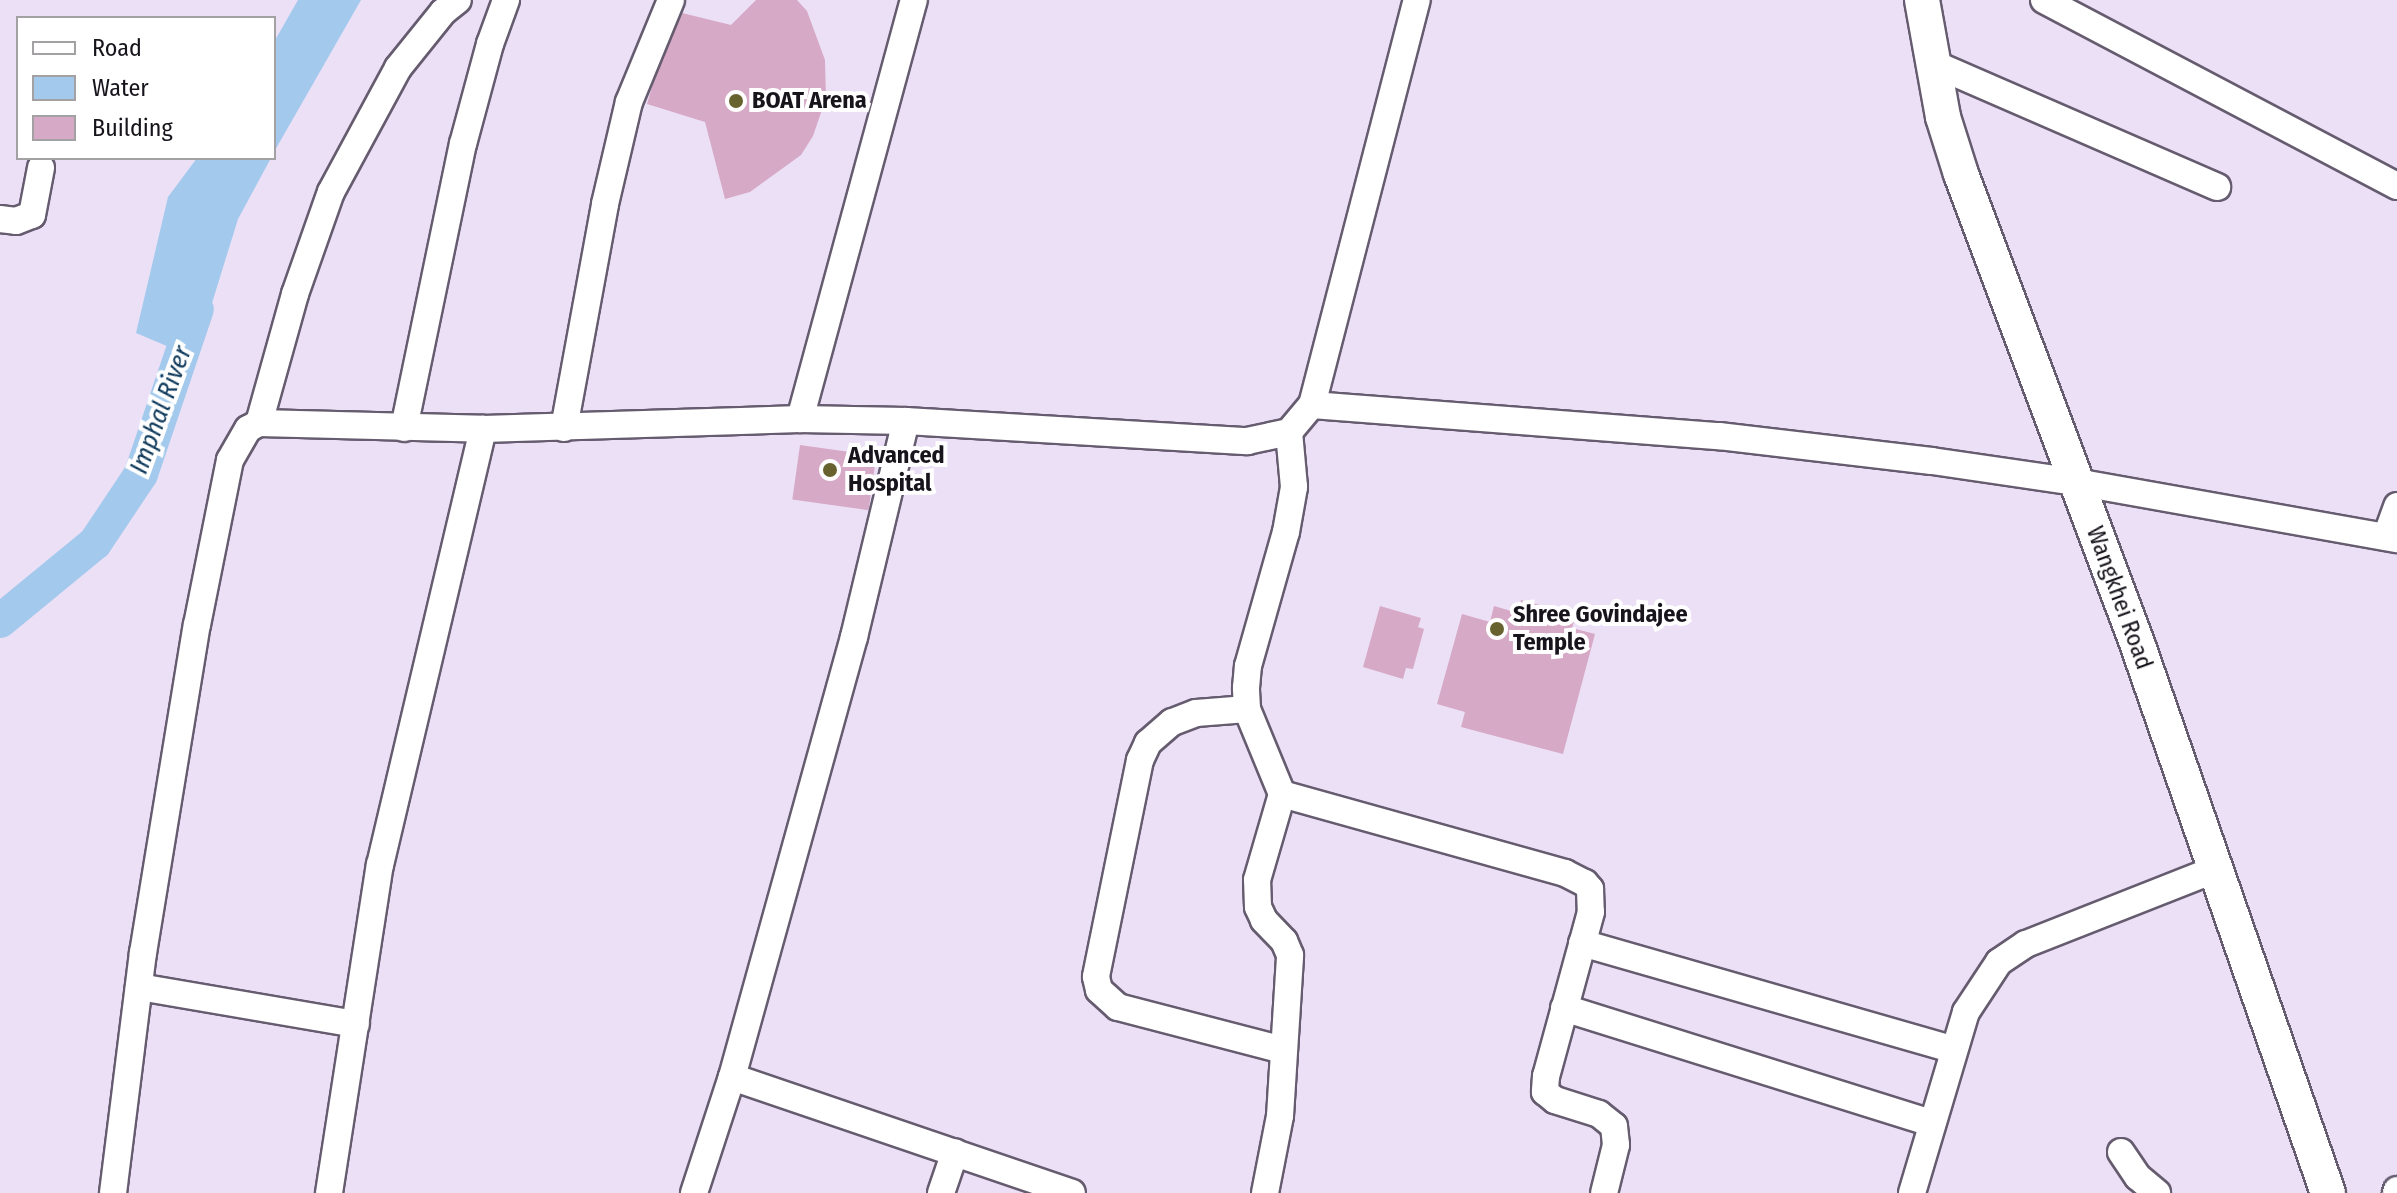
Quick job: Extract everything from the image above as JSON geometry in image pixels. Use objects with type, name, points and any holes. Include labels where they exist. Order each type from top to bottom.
[{"type":"main road","name":"Wangkhei Road","points":[[1922,0],[1932,63],[1961,174],[2137,643],[2328,1193]]},
{"type":"street","points":[[113,1193],[139,987],[197,625],[227,475],[239,441],[259,423],[295,294],[331,192],[398,68],[443,12],[458,0]]},
{"type":"street","points":[[404,428],[463,144],[490,44],[506,0]]},
{"type":"street","points":[[564,428],[605,204],[629,102],[671,0]]},
{"type":"street","points":[[800,419],[914,0]]},
{"type":"street","points":[[259,423],[483,429],[800,419],[906,421],[1247,441],[1289,432],[1312,405],[1417,0]]},
{"type":"street","points":[[2044,0],[2397,186]]},
{"type":"street","points":[[1932,63],[2217,187]]},
{"type":"street","points":[[0,219],[16,221],[32,215],[41,168]]},
{"type":"street","points":[[1312,405],[1719,436],[2076,482],[2392,538],[2397,506]]},
{"type":"street","points":[[694,1193],[732,1077],[854,637],[906,421]]},
{"type":"street","points":[[329,1193],[380,865],[483,429]]},
{"type":"street","points":[[1265,1193],[1280,1116],[1290,955],[1284,941],[1264,920],[1256,893],[1282,794],[1247,709],[1248,666],[1286,532],[1294,487],[1289,432]]},
{"type":"street","points":[[1247,709],[1196,713],[1172,722],[1148,743],[1140,760],[1096,977],[1099,990],[1118,1007],[1283,1050]]},
{"type":"street","points":[[1282,794],[1580,879],[1590,889],[1591,900],[1582,943],[1546,1076],[1545,1092],[1555,1100],[1599,1114],[1614,1126],[1616,1145],[1604,1193]]},
{"type":"street","points":[[1912,1193],[1966,1012],[1999,962],[2026,944],[2214,870]]},
{"type":"street","points":[[1582,943],[1954,1050]]},
{"type":"street","points":[[139,987],[356,1024]]},
{"type":"street","points":[[1564,1008],[1932,1123]]},
{"type":"street","points":[[732,1077],[1072,1193]]},
{"type":"street","points":[[941,1193],[955,1152]]},
{"type":"street","points":[[2121,1152],[2138,1177],[2157,1193]]},
{"type":"water","points":[[298,0],[361,0],[276,149],[276,38]]},
{"type":"water","points":[[196,160],[270,160],[238,219],[195,358],[136,333],[168,197]]},
{"type":"building","name":"BOAT Arena","points":[[756,0],[797,0],[807,11],[825,60],[826,98],[813,136],[801,155],[750,192],[725,199],[705,122],[647,104],[674,11],[731,25]]},
{"type":"building","points":[[800,445],[876,456],[869,510],[792,499]]},
{"type":"building","points":[[1521,600],[1576,615],[1572,628],[1595,634],[1563,754],[1461,727],[1465,712],[1437,704],[1462,614],[1490,622],[1494,606],[1518,613]]},
{"type":"building","points":[[1380,606],[1421,618],[1418,627],[1424,629],[1413,669],[1406,668],[1403,679],[1363,667]]},
{"type":"waterway","name":"Imphal River","points":[[0,621],[95,543],[141,474],[197,309]]},
{"type":"place","name":"BOAT Arena","points":[[736,101]]},
{"type":"place","name":"Advanced Hospital","points":[[830,470]]},
{"type":"place","name":"Shree Govindajee Temple","points":[[1497,629]]}]
